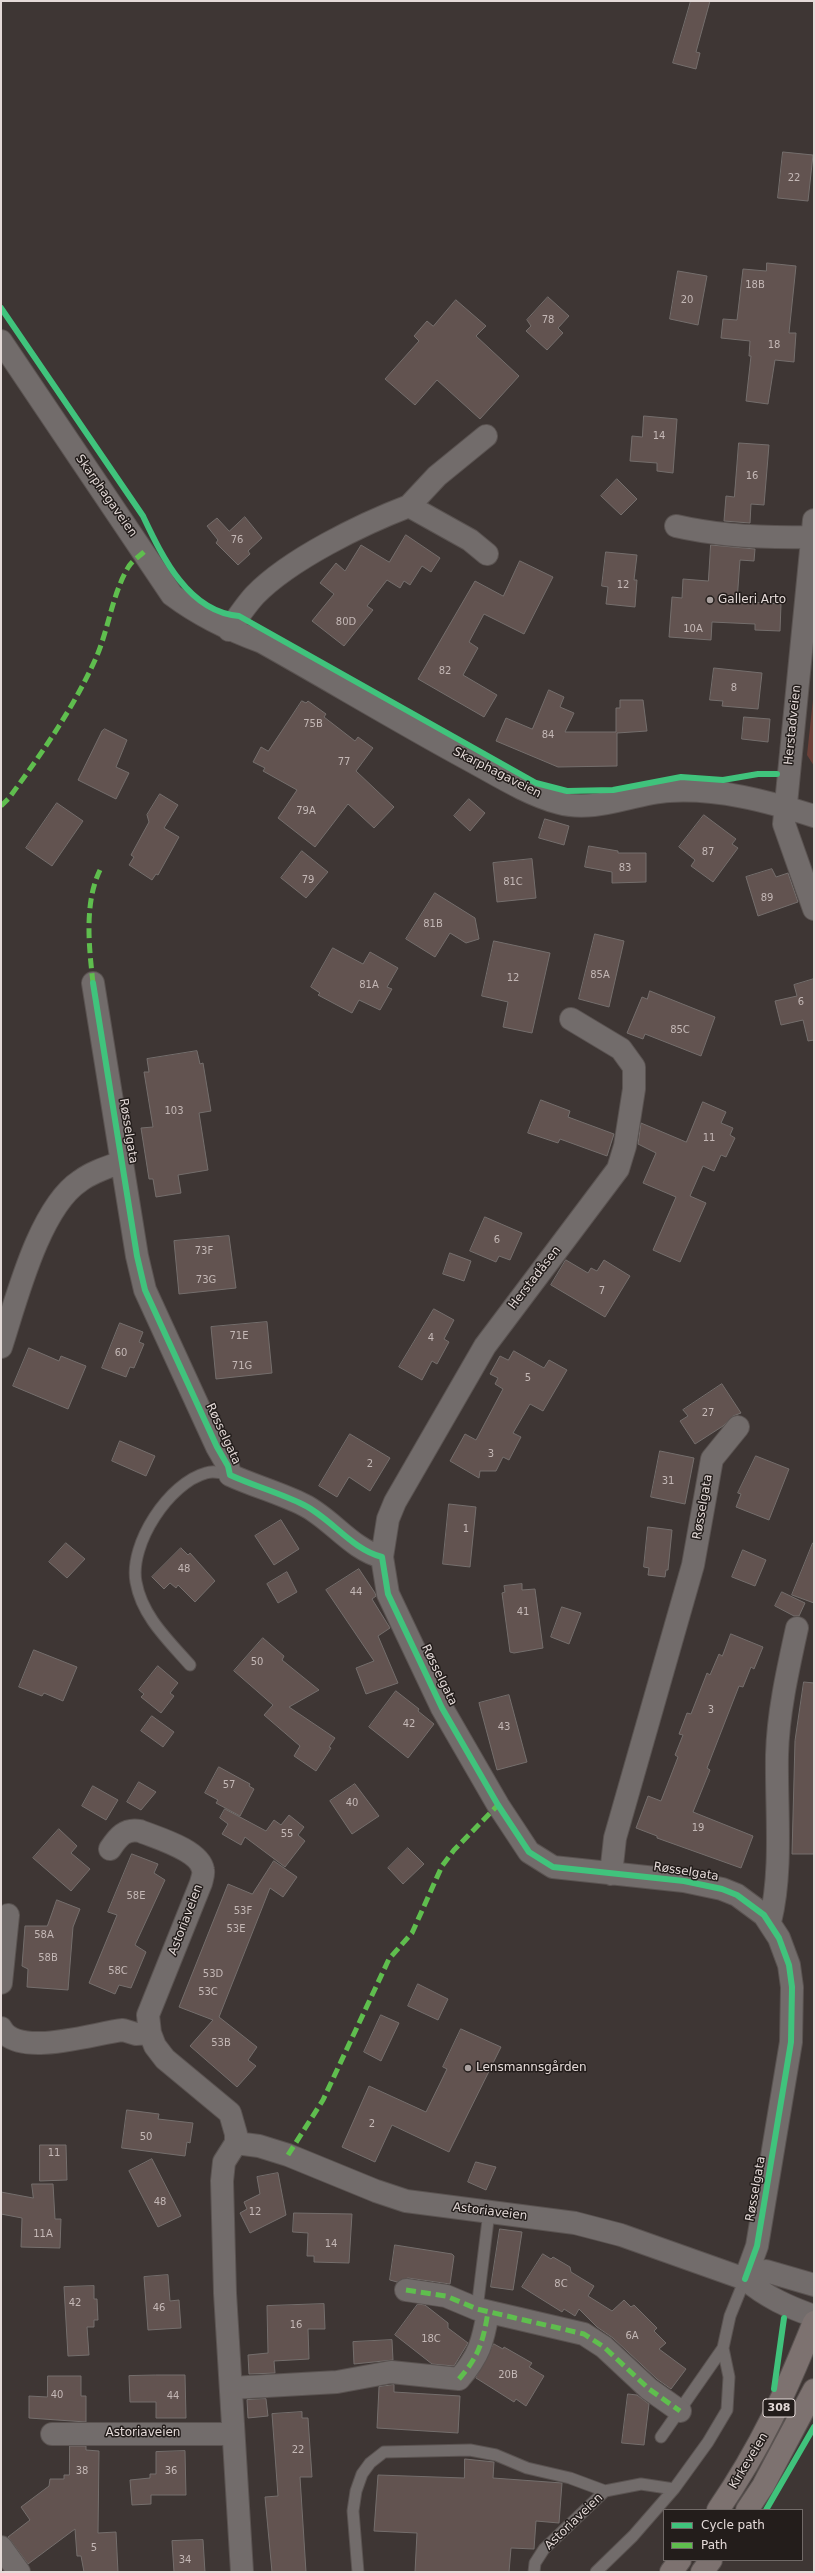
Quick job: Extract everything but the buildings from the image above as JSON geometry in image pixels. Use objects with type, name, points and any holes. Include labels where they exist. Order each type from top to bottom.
[{"type":"main road","name":"Kirkeveien","points":[[719,2509],[751,2460],[771,2423],[814,2322]]},
{"type":"main road","name":"Kirkeveien","points":[[748,2509],[763,2486],[814,2390]]},
{"type":"main road","points":[[671,2572],[679,2561]]},
{"type":"main road","points":[[702,2572],[710,2561]]},
{"type":"street","name":"Skarphagaveien","points":[[1,341],[172,594],[193,611],[229,630],[262,642],[482,767],[533,794],[560,803],[610,803],[667,791],[694,790],[748,798],[786,807],[814,816]]},
{"type":"street","points":[[229,630],[255,595],[279,575],[322,548],[409,506],[437,476],[486,436]]},
{"type":"street","points":[[409,506],[470,540],[488,554]]},
{"type":"street","name":"Herstadveien","points":[[676,526],[694,530],[741,534],[813,529],[810,606],[786,807],[785,830],[814,909]]},
{"type":"street","name":"Røsselgata","points":[[93,983],[137,1256],[145,1290],[217,1447],[228,1466],[230,1475],[304,1505],[330,1521],[360,1548],[382,1557],[388,1594],[442,1708],[494,1799],[529,1852],[553,1867],[684,1881],[722,1889],[746,1901],[770,1922],[779,1938],[789,1965],[792,2014],[791,2042],[757,2246],[745,2279]]},
{"type":"street","name":"Herstadåsen","points":[[382,1557],[388,1519],[395,1502],[485,1346],[618,1169],[625,1146],[633,1096],[634,1067],[620,1049],[571,1019]]},
{"type":"street","name":"Røsselgata","points":[[1,1347],[37,1243],[56,1204],[80,1180],[122,1162]]},
{"type":"street","name":"Røsselgata","points":[[611,1874],[615,1838],[693,1565],[712,1459],[738,1427]]},
{"type":"street","points":[[770,1922],[776,1872],[777,1752],[789,1668],[798,1628]]},
{"type":"street","name":"Astoriaveien","points":[[110,1849],[123,1833],[133,1830],[140,1831],[190,1852],[200,1862],[203,1871],[201,1883],[148,2015],[150,2033],[155,2046],[165,2059],[230,2114],[236,2134],[236,2144],[248,2143],[266,2148],[406,2201],[575,2223],[622,2235],[745,2279],[760,2292],[788,2307],[814,2316]]},
{"type":"street","points":[[1,1983],[8,1915]]},
{"type":"street","points":[[1,2028],[5,2035],[14,2040],[41,2043],[123,2030],[136,2034],[150,2033]]},
{"type":"street","points":[[236,2144],[224,2162],[222,2181],[233,2434],[242,2572]]},
{"type":"street","points":[[745,2279],[766,2271],[814,2285]]},
{"type":"street","points":[[406,2290],[446,2296],[483,2310],[584,2334],[604,2348],[649,2389],[680,2411]]},
{"type":"street","points":[[231,2388],[338,2382],[391,2372],[459,2379],[473,2363],[482,2345],[483,2310]]},
{"type":"street","name":"Astoriaveien","points":[[52,2434],[233,2434]]},
{"type":"street","points":[[1,2548],[19,2572]]},
{"type":"lane","points":[[190,1665],[160,1631],[142,1604],[136,1580],[137,1560],[147,1530],[174,1493],[190,1479],[207,1472],[230,1475]]},
{"type":"lane","points":[[483,2310],[489,2212]]},
{"type":"lane","points":[[661,2437],[723,2348],[730,2316],[745,2279]]},
{"type":"lane","points":[[596,2572],[633,2536],[674,2489],[708,2442],[727,2410],[729,2377],[723,2348]]},
{"type":"lane","points":[[358,2572],[353,2512],[356,2491],[362,2474],[370,2463],[384,2452],[470,2450],[496,2455],[527,2468],[570,2478],[605,2491]]},
{"type":"lane","name":"Astoriaveien","points":[[534,2572],[535,2563],[544,2549],[605,2491],[641,2484],[674,2489]]},
{"type":"shaded area","points":[[814,690],[814,766],[807,755]]},
{"type":"marked path","points":[[1,806],[9,798],[67,713],[96,658],[118,588],[123,577],[129,566],[145,551]]},
{"type":"marked path","points":[[93,983],[89,925],[92,897],[100,870]]},
{"type":"marked path","points":[[288,2155],[323,2100],[389,1959],[412,1933],[442,1866],[454,1850],[498,1805]]},
{"type":"marked path","points":[[406,2290],[446,2296],[477,2309],[584,2334],[604,2347],[649,2389],[680,2411]]},
{"type":"marked path","points":[[459,2379],[476,2356],[482,2340],[488,2312]]},
{"type":"cycle path","points":[[1,308],[143,516],[159,548],[179,580],[191,593],[205,604],[221,612],[239,616],[536,783],[567,791],[613,790],[681,777],[723,780],[758,774],[777,774]]},
{"type":"cycle path","points":[[93,983],[137,1256],[145,1290],[217,1447],[228,1466],[230,1475],[304,1505],[324,1518],[351,1541],[371,1553],[382,1557],[388,1594],[442,1708],[498,1805],[529,1852],[553,1867],[684,1881],[722,1889],[737,1895],[764,1915],[779,1938],[789,1965],[792,1987],[791,2042],[757,2246],[745,2279]]},
{"type":"cycle path","points":[[774,2389],[784,2318]]},
{"type":"cycle path","points":[[767,2509],[814,2427]]},
{"type":"place","name":"Galleri Arto","points":[[710,600]]},
{"type":"place","name":"Lensmannsgården","points":[[468,2068]]}]
